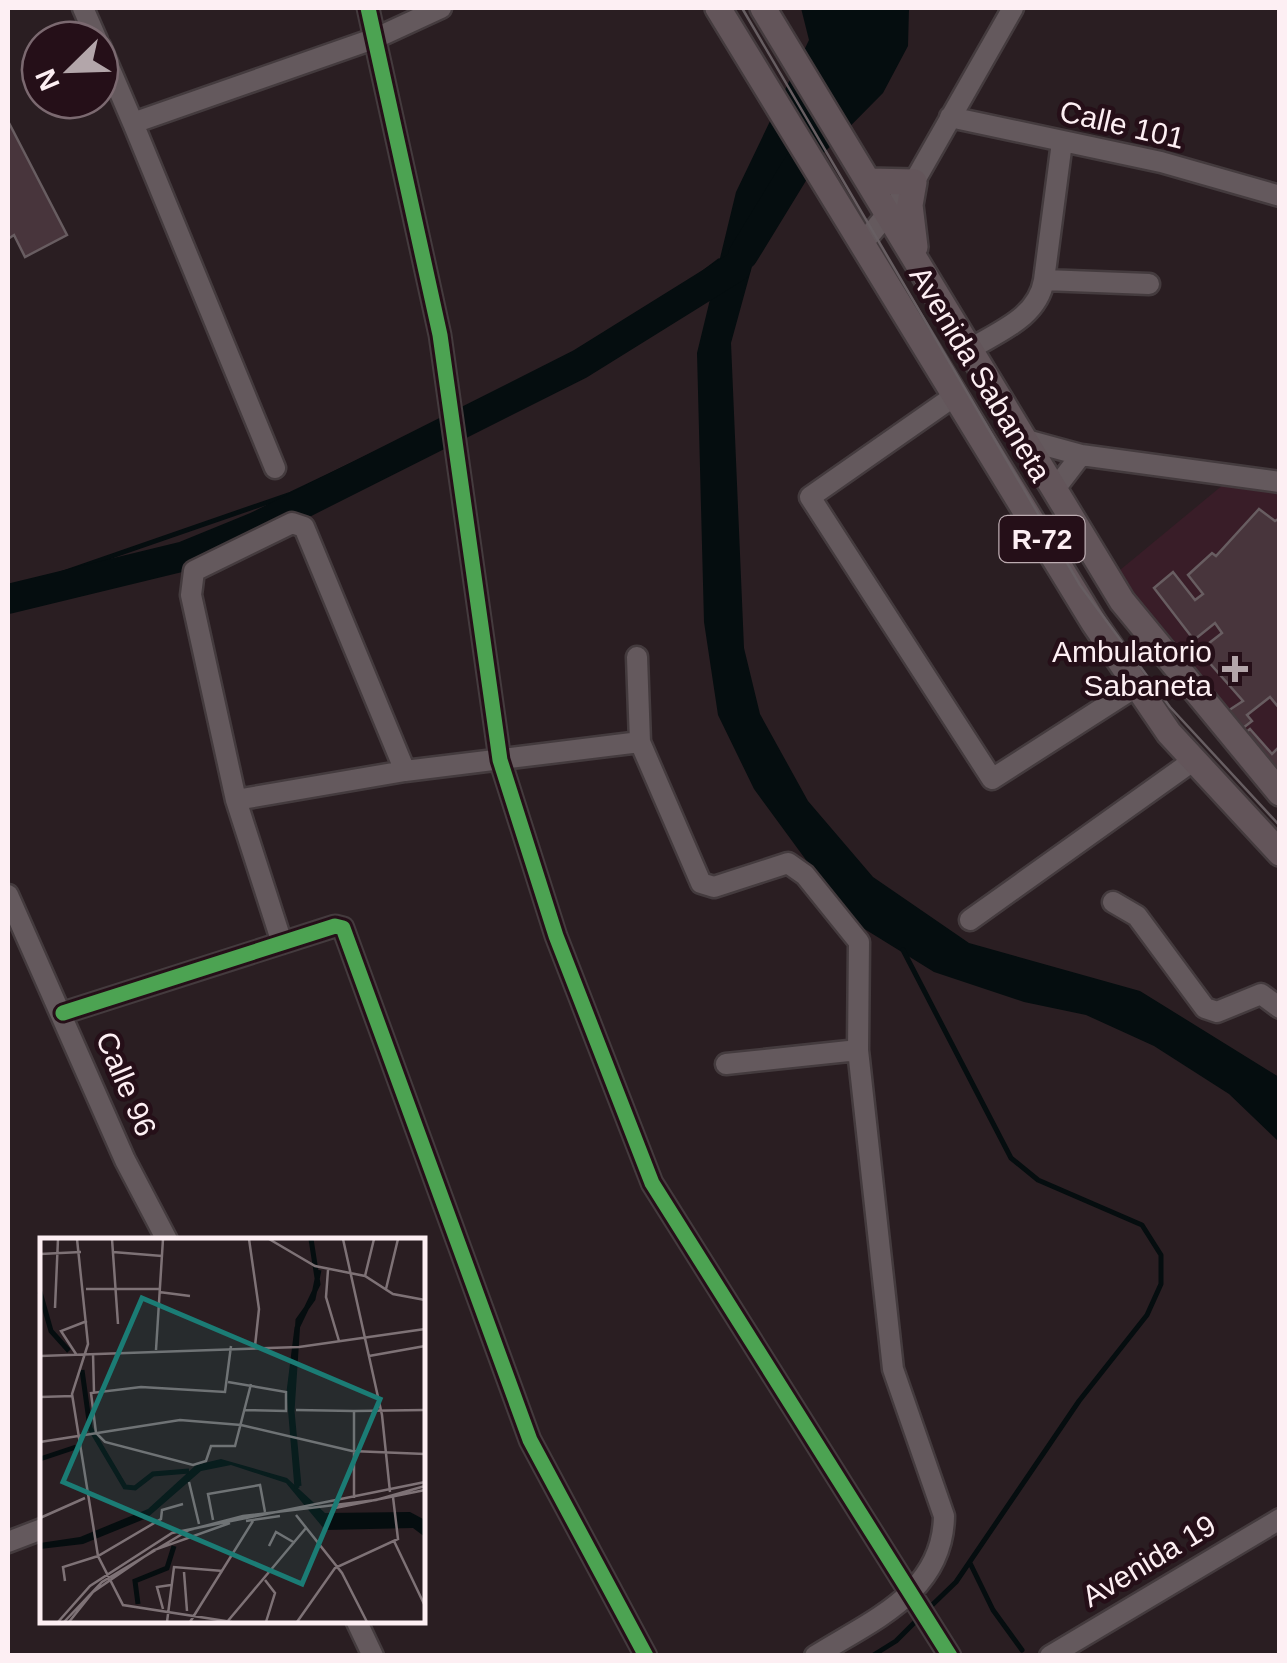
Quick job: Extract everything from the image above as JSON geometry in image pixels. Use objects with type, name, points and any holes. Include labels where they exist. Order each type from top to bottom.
[{"type":"main road","name":"Avenida Sabaneta","points":[[718,8],[953,397],[1137,686],[1194,760],[1280,853]]},
{"type":"main road","name":"Avenida Sabaneta","points":[[763,8],[1122,600],[1280,793]]},
{"type":"main road","points":[[868,179],[914,182],[911,230],[919,266]]},
{"type":"street","points":[[368,8],[440,334],[500,760],[556,936],[652,1183],[950,1656]]},
{"type":"street","points":[[133,123],[376,38],[440,8]]},
{"type":"street","points":[[863,243],[914,182],[1013,8]]},
{"type":"street","points":[[120,93],[275,468]]},
{"type":"street","name":"Calle 101","points":[[950,117],[1161,162],[1280,196]]},
{"type":"street","points":[[970,349],[1032,309],[1041,298],[1062,142]]},
{"type":"street","points":[[1044,280],[1149,284]]},
{"type":"street","points":[[953,397],[810,496],[992,779],[1137,686]]},
{"type":"street","points":[[1026,440],[1081,455],[1280,482]]},
{"type":"street","points":[[1055,488],[1081,455]]},
{"type":"street","points":[[282,943],[236,800],[191,595],[194,572],[292,523],[304,526],[406,771]]},
{"type":"street","points":[[637,658],[640,742],[700,883],[714,887],[788,863],[805,875],[858,942],[858,1050],[893,1369],[944,1516],[944,1540],[913,1595],[815,1656]]},
{"type":"street","points":[[236,800],[406,771],[640,742]]},
{"type":"street","points":[[970,920],[1194,760]]},
{"type":"street","name":"Calle 96","points":[[8,894],[125,1160],[166,1238]]},
{"type":"street","points":[[1113,902],[1137,916],[1205,1008],[1226,1010],[1262,994],[1280,1008]]},
{"type":"street","points":[[63,1013],[335,926],[349,935],[530,1440],[646,1656]]},
{"type":"street","points":[[726,1064],[858,1050]]},
{"type":"street","name":"Avenida 19","points":[[1050,1656],[1280,1519]]},
{"type":"street","points":[[8,1542],[40,1530]]},
{"type":"street","points":[[357,1623],[373,1656]]},
{"type":"shaded area","points":[[801,8],[909,8],[908,46],[883,93],[799,178],[770,201],[731,343],[744,648],[760,714],[808,801],[873,877],[969,943],[1140,991],[1279,1077],[1279,1142],[1229,1094],[1154,1046],[1086,1015],[1024,1002],[934,972],[850,920],[754,789],[718,715],[704,622],[697,353],[736,192],[809,40]]},
{"type":"shaded area","name":"Ambulatorio Sabaneta","points":[[1224,484],[1279,491],[1279,780],[1114,575]]},
{"type":"building","points":[[8,121],[67,235],[25,257],[14,235],[8,239]]},
{"type":"building","points":[[1259,509],[1275,521],[1280,518],[1280,709],[1270,697],[1247,715],[1252,721],[1234,735],[1220,716],[1243,701],[1199,651],[1222,633],[1215,623],[1194,640],[1154,588],[1173,572],[1195,600],[1203,594],[1188,575],[1212,553],[1216,556]]},
{"type":"building","points":[[1250,729],[1272,754],[1280,746],[1280,787],[1238,739]]},
{"type":"waterway","points":[[743,255],[803,157]]},
{"type":"waterway","points":[[456,415],[643,319],[719,261]]},
{"type":"waterway","points":[[8,599],[185,556],[256,527],[580,364],[736,267]]},
{"type":"waterway","points":[[8,592],[291,494],[446,420]]},
{"type":"waterway","points":[[903,950],[1011,1158],[1038,1180],[1142,1225],[1161,1255],[1161,1284],[1147,1315],[1079,1401],[956,1582],[928,1609]]},
{"type":"waterway","points":[[970,1563],[993,1610],[1022,1650]]},
{"type":"waterway","points":[[872,1656],[896,1641],[920,1617]]},
{"type":"tram line","points":[[742,8],[1080,585],[1170,707],[1280,826]]},
{"type":"cycle path","points":[[368,8],[440,335],[500,760],[556,936],[652,1183],[950,1656]]},
{"type":"cycle path","points":[[63,1013],[335,926],[343,928],[530,1440],[646,1656]]},
{"type":"place","name":"Ambulatorio Sabaneta","points":[[1235,669]]}]
